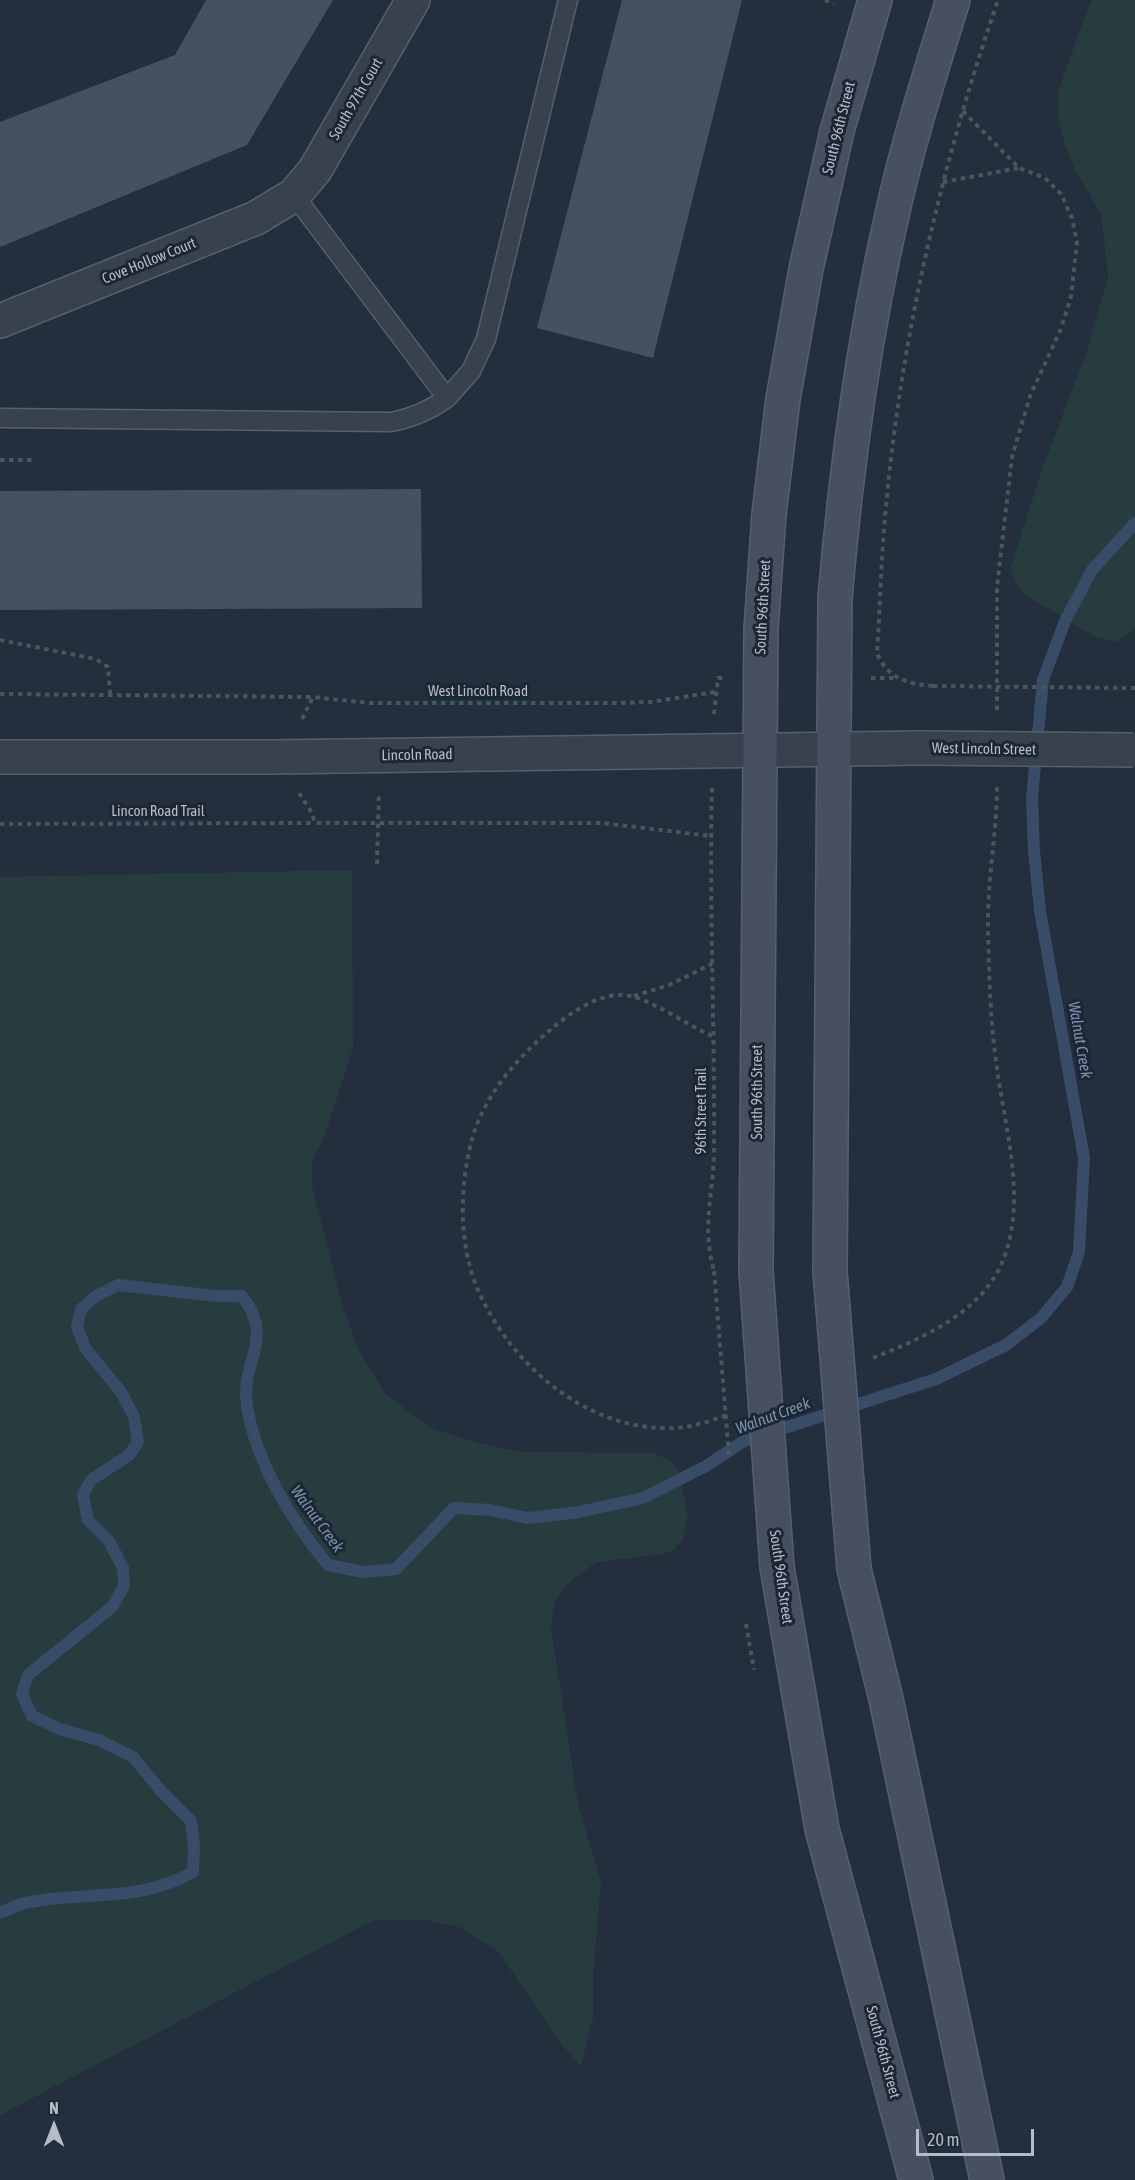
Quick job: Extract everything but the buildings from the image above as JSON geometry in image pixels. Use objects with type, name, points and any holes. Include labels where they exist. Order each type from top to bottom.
[{"type":"main road","name":"South 96th Street","points":[[875,0],[837,131],[816,223],[783,399],[769,514],[761,618],[756,1272],[777,1567],[822,1828],[916,2180]]},
{"type":"main road","points":[[953,0],[892,214],[864,353],[844,493],[835,598],[830,1272],[854,1569],[886,1699],[987,2180]]},
{"type":"street","name":"South 97th Court","points":[[294,195],[315,170],[413,0]]},
{"type":"street","name":"Cove Hollow Court","points":[[0,321],[256,218],[294,195]]},
{"type":"street","name":"Lincoln Road","points":[[0,757],[380,756],[834,749]]},
{"type":"street","name":"West Lincoln Street","points":[[834,749],[1134,750]]},
{"type":"lane","points":[[0,418],[391,422],[422,414],[447,398],[471,371],[486,339],[567,0]]},
{"type":"lane","points":[[294,195],[447,398]]},
{"type":"path","points":[[825,0],[834,4]]},
{"type":"path","points":[[998,0],[943,182],[916,304],[885,515],[877,653],[882,667],[897,678],[915,685],[1134,688]]},
{"type":"path","points":[[943,182],[1019,168],[963,111]]},
{"type":"path","points":[[0,460],[33,460]]},
{"type":"path","points":[[0,640],[96,659],[108,667],[110,693]]},
{"type":"path","name":"West Lincoln Road","points":[[0,694],[110,693],[313,697],[369,703],[617,703],[651,702],[715,692]]},
{"type":"path","points":[[313,697],[305,714],[273,757],[306,801],[315,823]]},
{"type":"path","points":[[377,864],[380,756]]},
{"type":"path","name":"Lincon Road Trail","points":[[0,824],[602,823],[711,836],[712,964]]},
{"type":"path","points":[[712,964],[669,985],[633,997],[712,1036]]},
{"type":"path","name":"96th Street Trail","points":[[712,964],[714,1152],[706,1225],[707,1247],[714,1272],[729,1460]]},
{"type":"green space","points":[[1091,0],[1135,0],[1135,630],[1115,642],[1096,637],[1024,594],[1015,581],[1011,567],[1043,466],[1087,351],[1108,277],[1101,213],[1075,170],[1065,146],[1058,117],[1058,91]]},
{"type":"green space","points":[[352,870],[353,1048],[325,1136],[312,1162],[312,1186],[343,1307],[359,1351],[386,1394],[430,1428],[478,1443],[521,1452],[654,1453],[672,1462],[678,1469],[688,1516],[682,1541],[673,1550],[664,1554],[597,1562],[571,1580],[554,1603],[551,1627],[578,1804],[601,1882],[593,1973],[593,2018],[581,2066],[564,2047],[497,1950],[459,1927],[425,1920],[374,1920],[0,2115],[0,877]]},
{"type":"waterway","name":"Walnut Creek","points":[[0,1913],[26,1903],[152,1888],[193,1872],[194,1847],[191,1821],[161,1791],[133,1757],[99,1740],[60,1729],[32,1716],[22,1694],[28,1675],[112,1607],[124,1586],[123,1568],[109,1541],[88,1520],[83,1495],[91,1480],[129,1455],[138,1442],[134,1417],[121,1392],[85,1348],[77,1327],[81,1309],[96,1296],[118,1285],[216,1296],[242,1296],[252,1311],[257,1338],[248,1376],[247,1406],[258,1449],[267,1470],[301,1530],[328,1565],[363,1572],[396,1569],[454,1508],[490,1510],[528,1518],[579,1512],[643,1498],[706,1466],[744,1441],[936,1379],[1006,1345],[1041,1318],[1067,1287],[1079,1252],[1084,1158],[1040,911],[1032,798],[1043,680],[1065,621],[1092,570],[1135,523]]}]
